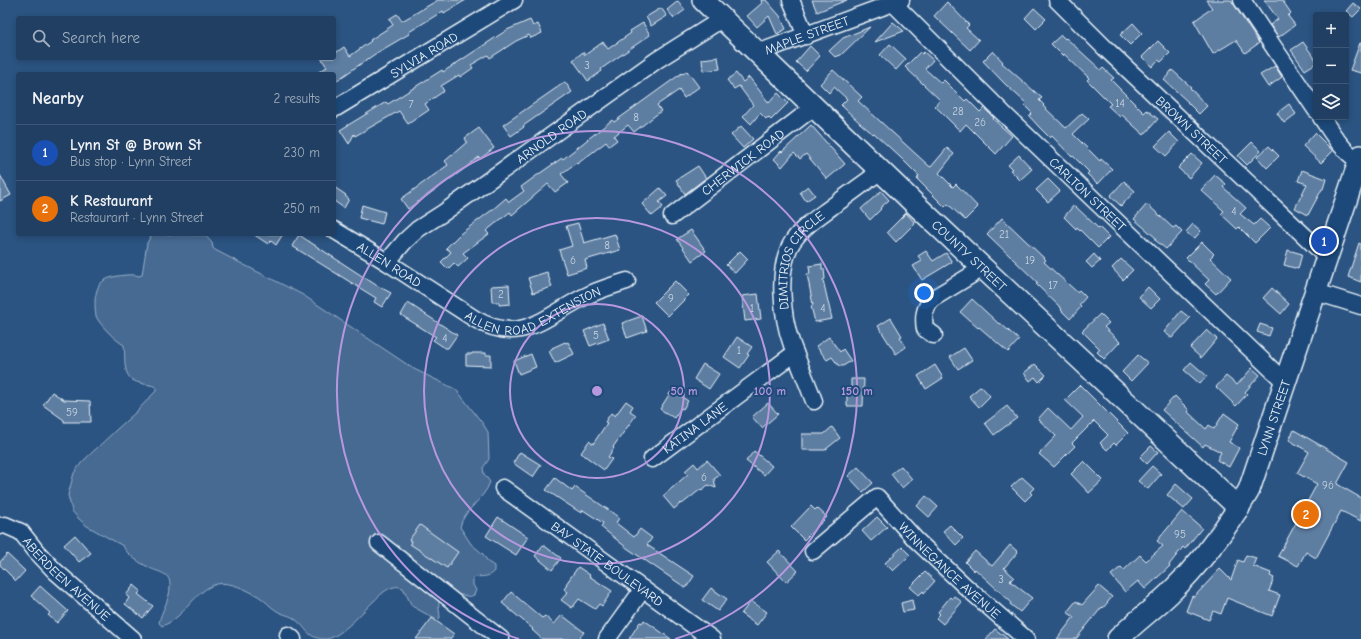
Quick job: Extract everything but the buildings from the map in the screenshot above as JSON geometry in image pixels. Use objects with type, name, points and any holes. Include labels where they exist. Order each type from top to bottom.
[{"type":"main road","name":"COUNTY STREET","points":[[703,0],[983,268],[1239,508]]},
{"type":"main road","name":"LYNN STREET","points":[[1118,639],[1169,594],[1188,575],[1224,530],[1249,490],[1360,158]]},
{"type":"street","name":"SYLVIA ROAD","points":[[336,108],[514,0]]},
{"type":"street","points":[[791,0],[806,36]]},
{"type":"street","name":"BROWN STREET","points":[[1057,0],[1105,48],[1327,257]]},
{"type":"street","points":[[1242,0],[1313,106]]},
{"type":"street","name":"MAPLE STREET","points":[[757,53],[897,2]]},
{"type":"street","name":"CARLTON STREET","points":[[897,2],[1003,113],[1286,383]]},
{"type":"street","name":"ARNOLD ROAD","points":[[387,262],[405,241],[418,229],[658,60],[722,19]]},
{"type":"street","name":"CHERWICK ROAD","points":[[672,216],[814,107]]},
{"type":"street","points":[[1323,120],[1343,148],[1352,157],[1360,158]]},
{"type":"street","name":"DIMITRIOS CIRCLE","points":[[814,401],[795,353],[786,324],[782,292],[784,266],[787,254],[793,242],[814,220],[881,171]]},
{"type":"street","name":"ALLEN ROAD","points":[[336,231],[387,262],[443,299]]},
{"type":"street","points":[[934,335],[925,329],[924,312],[926,306],[932,299],[983,268]]},
{"type":"street","name":"ALLEN ROAD EXTENSION","points":[[443,299],[486,326],[497,330],[508,331],[518,330],[534,325],[584,297],[627,281]]},
{"type":"street","points":[[1316,292],[1361,306]]},
{"type":"street","name":"KATINA LANE","points":[[652,459],[795,353]]},
{"type":"street","name":"BAY STATE BOULEVARD","points":[[503,488],[712,639]]},
{"type":"street","name":"WINNEGANCE AVENUE","points":[[813,551],[877,497],[916,540],[1026,639]]},
{"type":"street","name":"ABERDEEN AVENUE","points":[[0,526],[5,525],[21,532],[55,571],[133,639]]},
{"type":"street","points":[[378,543],[501,639]]},
{"type":"street","points":[[607,639],[643,589]]},
{"type":"shaded area","points":[[151,236],[206,236],[212,243],[215,250],[303,295],[414,369],[455,389],[459,393],[488,432],[489,459],[483,468],[484,474],[490,482],[483,494],[462,521],[460,527],[471,544],[483,554],[488,562],[494,566],[494,571],[489,575],[473,578],[473,585],[476,590],[474,595],[460,595],[447,607],[442,601],[439,602],[440,618],[435,619],[412,606],[403,588],[394,587],[381,594],[352,623],[339,633],[327,639],[320,639],[308,633],[294,618],[272,608],[254,594],[238,587],[222,583],[209,587],[202,592],[170,622],[162,626],[159,623],[170,592],[169,578],[164,574],[142,564],[128,553],[123,546],[87,526],[72,511],[68,495],[74,473],[82,462],[135,413],[156,391],[156,387],[134,381],[127,373],[124,345],[104,328],[96,316],[95,306],[97,290],[104,281],[112,277],[142,275],[147,243]]},
{"type":"place","name":"Lynn St @ Brown St","points":[[1324,241]]},
{"type":"place","name":"K Restaurant","points":[[1306,514]]}]
